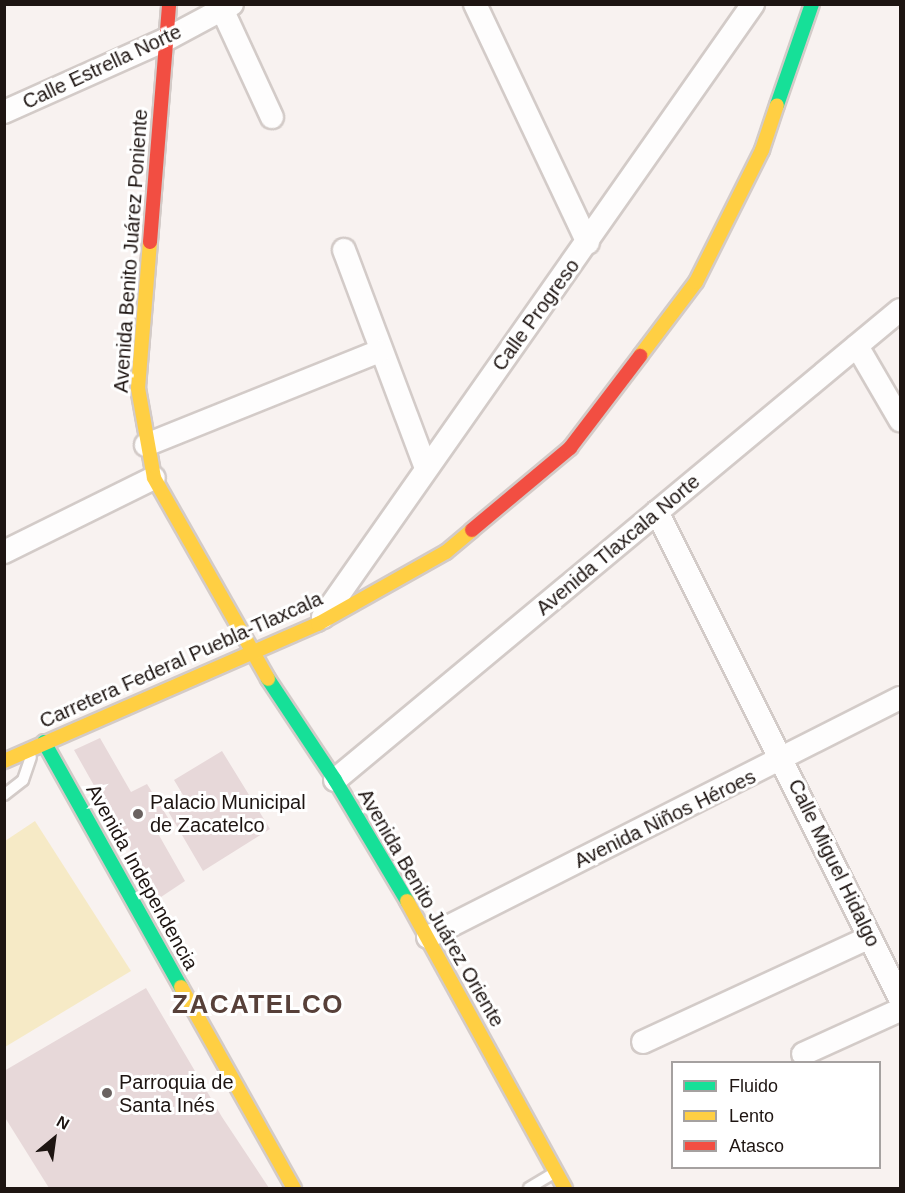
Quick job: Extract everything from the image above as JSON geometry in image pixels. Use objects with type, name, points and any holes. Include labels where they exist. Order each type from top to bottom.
[{"type":"main road","name":"Avenida Benito Juárez Poniente","points":[[169,4],[138,388],[146,446],[154,478],[252,655]]},
{"type":"main road","name":"Carretera Federal Puebla-Tlaxcala","points":[[4,761],[252,655],[318,624],[446,552],[570,448],[696,282],[762,150],[812,4]]},
{"type":"main road","name":"Avenida Benito Juárez Oriente","points":[[252,655],[335,780],[428,937],[565,1188]]},
{"type":"main road","name":"Avenida Independencia","points":[[40,744],[294,1188]]},
{"type":"street","points":[[475,4],[588,243]]},
{"type":"street","name":"Calle Progreso","points":[[318,624],[426,468],[588,243],[753,4]]},
{"type":"street","name":"Calle Estrella Norte","points":[[4,112],[165,40],[227,7]]},
{"type":"street","points":[[227,7],[272,117]]},
{"type":"street","points":[[344,250],[380,351],[426,468]]},
{"type":"street","name":"Avenida Tlaxcala Norte","points":[[335,780],[900,310]]},
{"type":"street","points":[[857,346],[900,420]]},
{"type":"street","points":[[146,446],[380,351]]},
{"type":"street","points":[[4,552],[154,478]]},
{"type":"street","name":"Calle Miguel Hidalgo","points":[[657,512],[784,760],[900,998]]},
{"type":"street","name":"Avenida Niños Héroes","points":[[428,937],[784,760],[900,698]]},
{"type":"street","points":[[643,1042],[870,936]]},
{"type":"street","points":[[803,1054],[900,1010]]},
{"type":"lane","points":[[4,795],[23,780],[40,744]]},
{"type":"lane","points":[[529,1188],[555,1172]]},
{"type":"shaded area","points":[[35,821],[131,971],[5,1047],[5,841]]},
{"type":"building","name":"Palacio Municipal de Zacatelco","points":[[100,738],[131,792],[147,784],[170,821],[156,830],[185,881],[158,899],[74,750]]},
{"type":"building","points":[[222,751],[270,829],[203,871],[165,806],[183,795],[174,780]]},
{"type":"building","name":"Parroquia de Santa Inés","points":[[146,988],[222,1117],[269,1188],[49,1188],[4,1116],[4,1071]]},
{"type":"traffic: fast","points":[[777,105],[812,4]]},
{"type":"traffic: fast","points":[[268,679],[335,780],[407,901]]},
{"type":"traffic: fast","points":[[44,742],[181,987]]},
{"type":"traffic: slow","points":[[640,356],[696,282],[762,150],[777,105]]},
{"type":"traffic: slow","points":[[150,242],[138,388],[154,478],[268,679]]},
{"type":"traffic: slow","points":[[4,761],[318,624],[446,552],[472,530]]},
{"type":"traffic: slow","points":[[407,901],[565,1188]]},
{"type":"traffic: slow","points":[[181,987],[294,1188]]},
{"type":"traffic: jam","points":[[150,242],[169,4]]},
{"type":"traffic: jam","points":[[472,530],[570,448],[640,356]]},
{"type":"place","name":"Palacio Municipal de Zacatelco","points":[[138,814]]},
{"type":"place","name":"Parroquia de Santa Inés","points":[[107,1093]]},
{"type":"district","name":"ZACATELCO","points":[[258,1005]]}]
